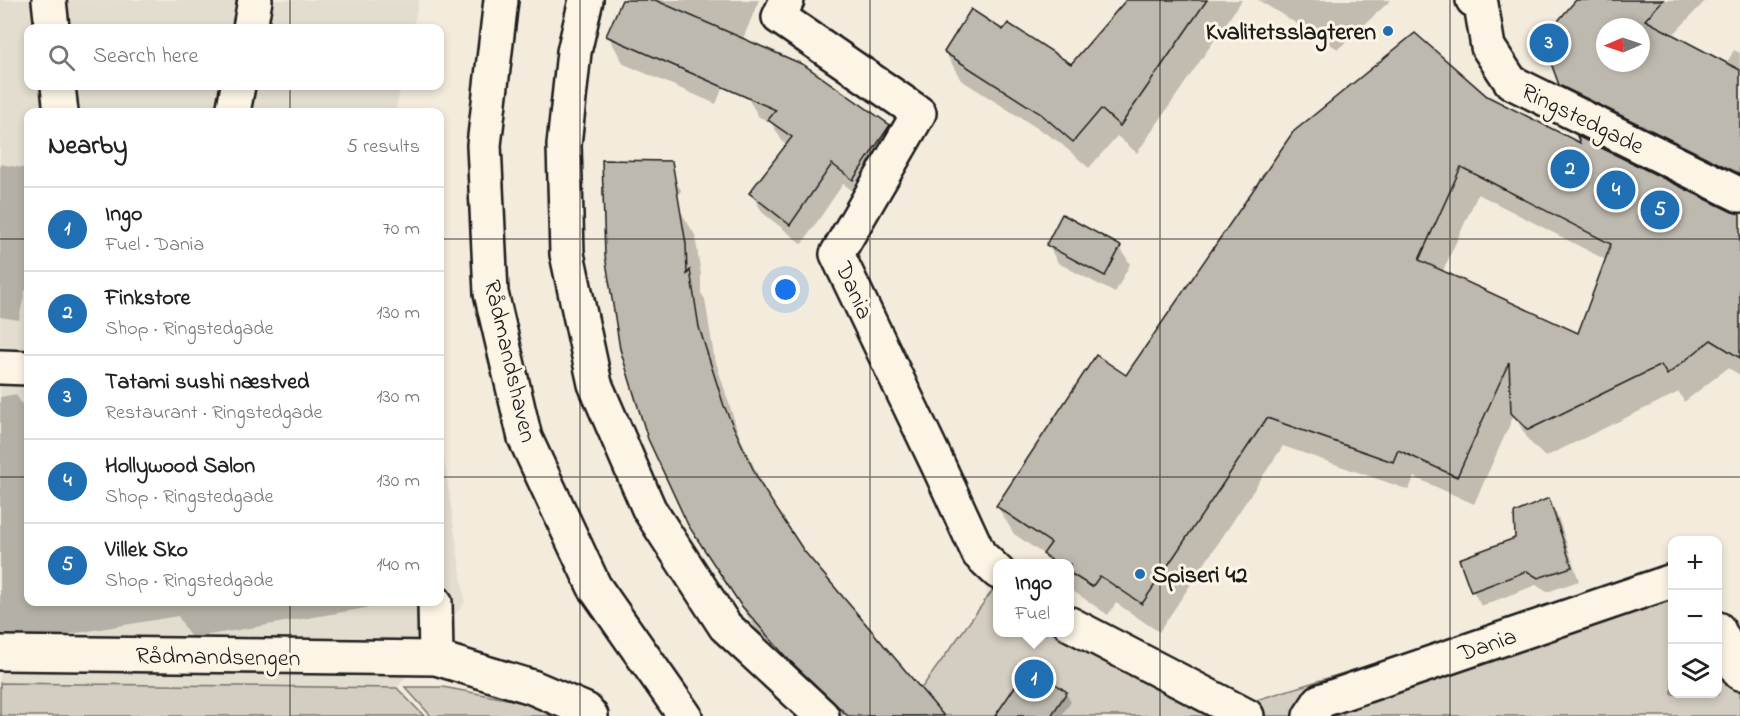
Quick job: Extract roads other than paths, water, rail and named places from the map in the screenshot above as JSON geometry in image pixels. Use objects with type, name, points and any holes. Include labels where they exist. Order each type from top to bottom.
[{"type":"street","points":[[49,0],[52,24]]},
{"type":"street","points":[[251,24],[255,0]]},
{"type":"street","name":"Rådmandshaven","points":[[501,0],[484,145],[491,293],[525,438],[594,586],[685,716]]},
{"type":"street","points":[[586,0],[574,51],[564,145],[567,254],[595,384],[649,509],[725,626],[822,716]]},
{"type":"street","name":"Dania","points":[[787,0],[779,17],[919,113],[837,254],[979,554],[993,567]]},
{"type":"street","name":"Ringstedgade","points":[[1480,1],[1488,47],[1511,82],[1740,195]]},
{"type":"street","points":[[58,90],[61,108]]},
{"type":"street","points":[[234,108],[237,90]]},
{"type":"street","points":[[0,367],[24,368]]},
{"type":"street","name":"Dania","points":[[1310,716],[1320,700],[1668,582]]},
{"type":"street","points":[[435,606],[436,658]]},
{"type":"street","points":[[1074,626],[1247,716]]},
{"type":"street","points":[[1722,638],[1740,673]]},
{"type":"street","name":"Rådmandsengen","points":[[0,653],[436,658],[532,687],[586,710],[591,716]]},
{"type":"place","name":"Kvalitetsslagteren","points":[[1388,31]]},
{"type":"place","name":"Tatami sushi næstved","points":[[1549,43]]},
{"type":"place","name":"Finkstore","points":[[1570,169]]},
{"type":"place","name":"Hollywood Salon","points":[[1616,190]]},
{"type":"place","name":"Villek Sko","points":[[1660,210]]},
{"type":"place","name":"Spiseri 42","points":[[1140,574]]},
{"type":"place","name":"Ingo","points":[[1034,679]]}]
